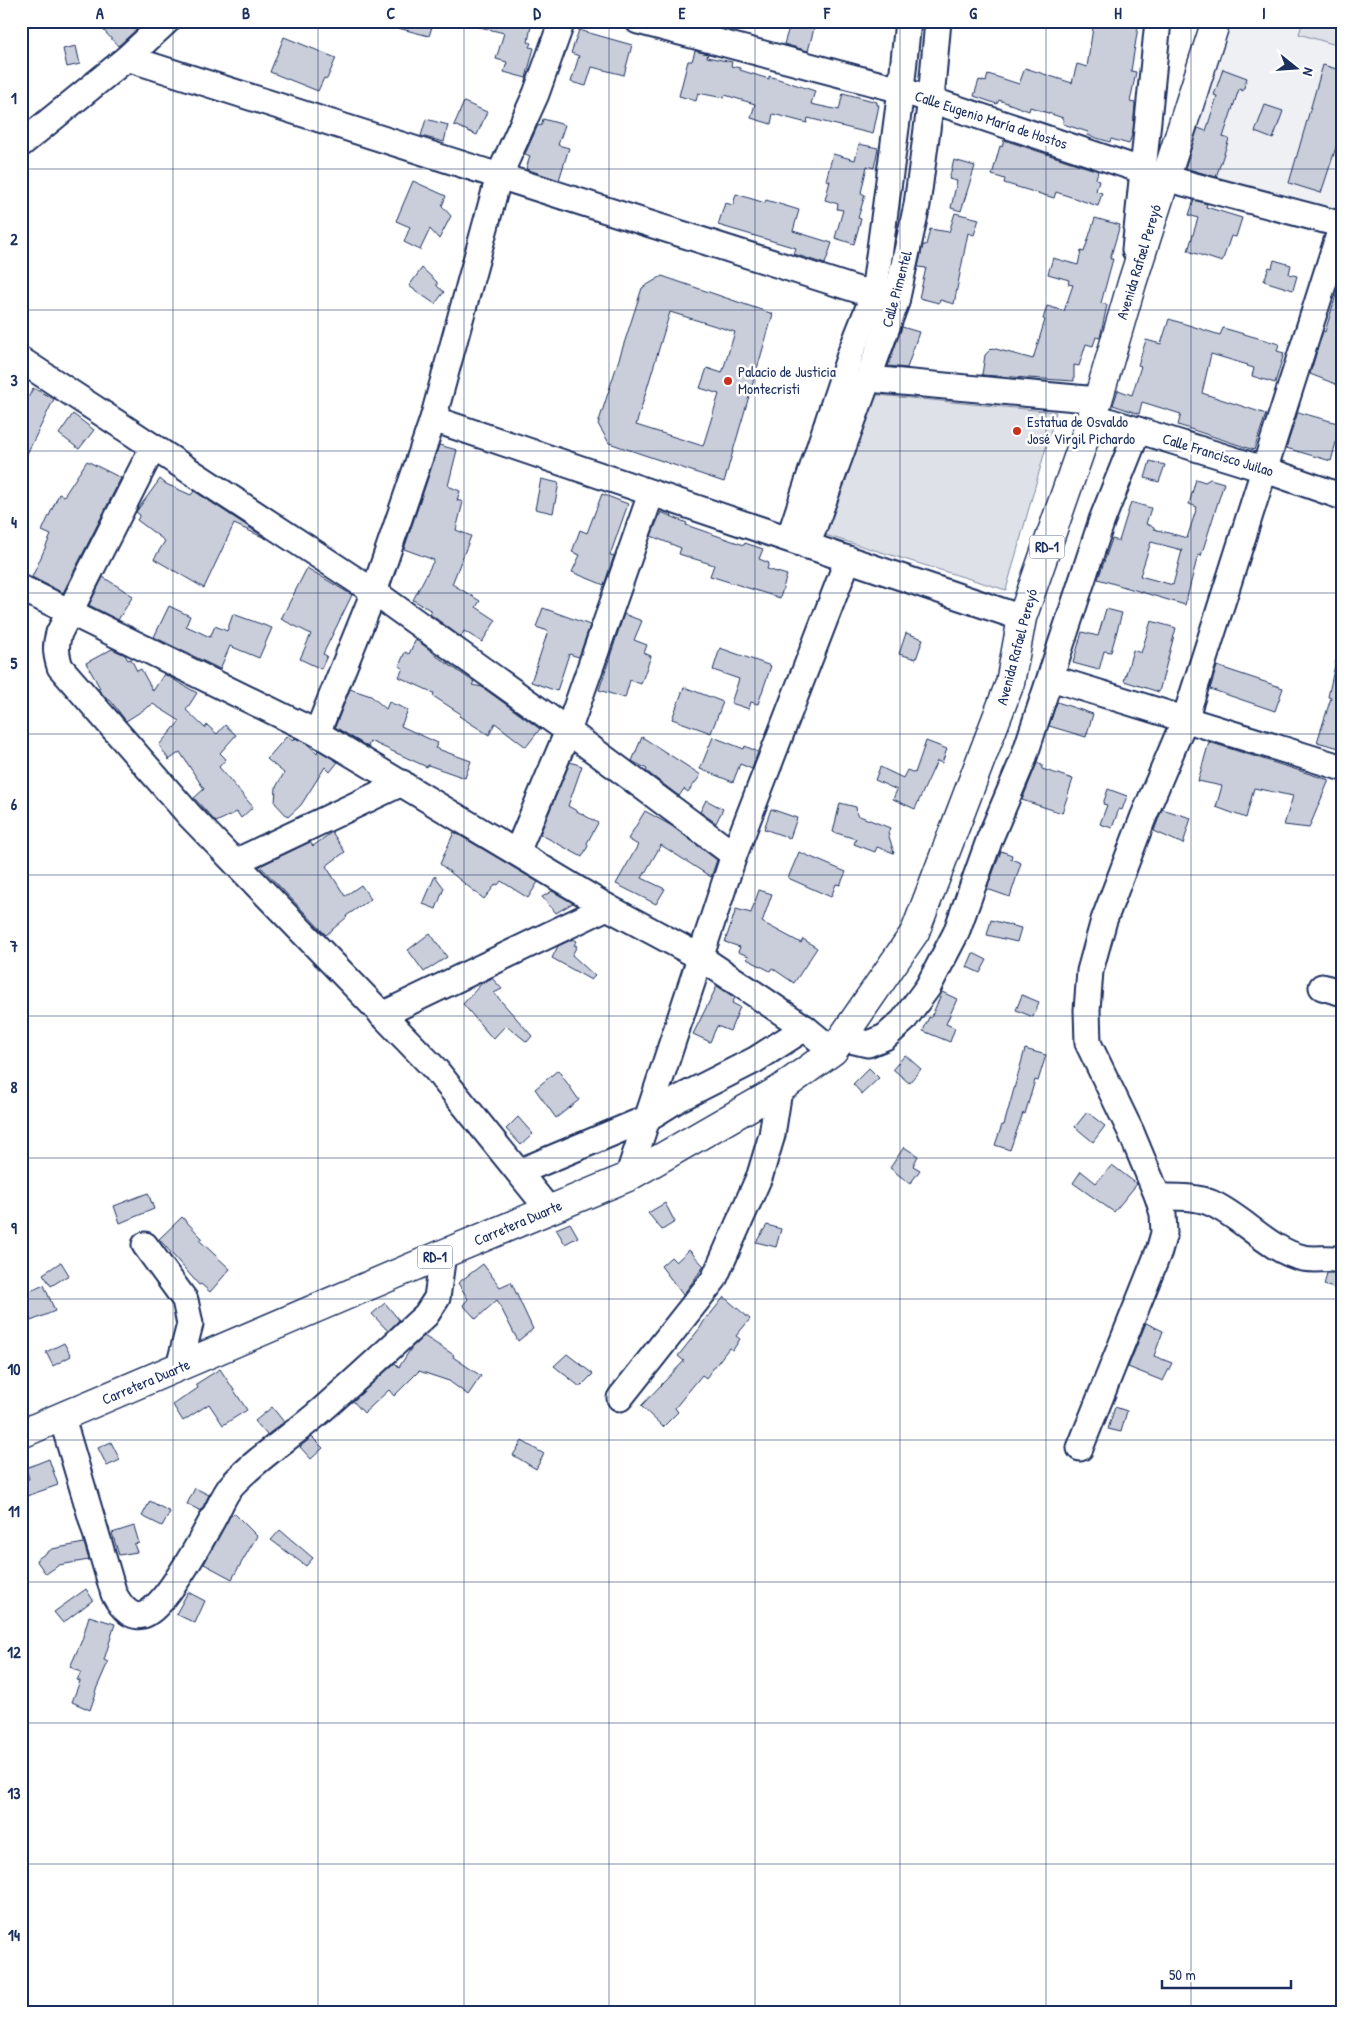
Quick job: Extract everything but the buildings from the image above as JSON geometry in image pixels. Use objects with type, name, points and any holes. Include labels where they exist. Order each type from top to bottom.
[{"type":"main road","name":"Avenida Rafael Pereyó","points":[[837,1044],[915,932],[1010,683],[1022,618],[1095,408],[1132,283],[1154,175],[1216,21]]},
{"type":"main road","name":"Carretera Duarte","points":[[21,1434],[628,1177],[779,1090],[837,1044]]},
{"type":"street","points":[[21,144],[127,58],[167,21]]},
{"type":"street","points":[[317,733],[374,592],[433,419],[499,176],[536,94],[562,21]]},
{"type":"street","name":"Calle Eugenio María de Hostos","points":[[638,21],[901,90],[1154,175],[1343,225]]},
{"type":"street","name":"Calle Pimentel","points":[[798,543],[869,379],[885,298],[908,21]]},
{"type":"street","name":"Calle Pimentel","points":[[798,543],[851,352],[885,298],[917,205],[931,99],[938,21]]},
{"type":"street","points":[[1154,175],[1158,21]]},
{"type":"street","points":[[127,58],[885,298]]},
{"type":"street","points":[[1080,1448],[1159,1251],[1164,1233],[1163,1214],[1158,1197],[1131,1132],[1088,1042],[1087,1010],[1090,971],[1104,920],[1143,818],[1185,719],[1263,469],[1343,225]]},
{"type":"street","points":[[21,360],[374,592],[568,731],[734,855]]},
{"type":"street","name":"Calle Francisco Juilao","points":[[869,379],[1095,408],[1138,430],[1263,469],[1343,497]]},
{"type":"street","points":[[433,419],[1022,618]]},
{"type":"street","points":[[21,588],[317,733],[607,907],[700,957],[805,1028],[837,1044],[868,1044],[885,1037],[903,1021],[928,987],[956,933],[990,838],[1023,760],[1102,520],[1138,430]]},
{"type":"street","points":[[153,447],[69,610],[56,644],[56,655],[60,667],[190,816],[436,1070],[549,1210]]},
{"type":"street","points":[[517,852],[568,731],[651,494]]},
{"type":"street","points":[[628,1177],[734,855],[848,559]]},
{"type":"street","points":[[1051,678],[1343,768]]},
{"type":"street","points":[[235,862],[402,783]]},
{"type":"street","points":[[382,1015],[607,907]]},
{"type":"street","points":[[518,1172],[648,1118],[680,1098],[755,1060],[805,1028]]},
{"type":"street","points":[[620,1398],[714,1279],[760,1175],[772,1135],[779,1090]]},
{"type":"street","points":[[1158,1197],[1183,1197],[1209,1202],[1236,1216],[1282,1250],[1304,1258],[1334,1258]]},
{"type":"street","points":[[145,1245],[186,1300],[190,1324],[179,1367]]},
{"type":"street","points":[[62,1418],[114,1594],[125,1611],[138,1616],[148,1613],[161,1601],[172,1585],[231,1487],[258,1462],[316,1415],[426,1315],[437,1298],[443,1254]]},
{"type":"shaded area","points":[[1223,21],[1343,21],[1343,222],[1172,173]]},
{"type":"shaded area","points":[[1303,21],[1343,21],[1343,47],[1299,34]]},
{"type":"shaded area","points":[[868,394],[1056,412],[1006,590],[825,535]]},
{"type":"place","name":"Palacio de Justicia Montecristi","points":[[728,381]]},
{"type":"place","name":"Estatua de Osvaldo José Virgil Pichardo","points":[[1017,431]]}]
